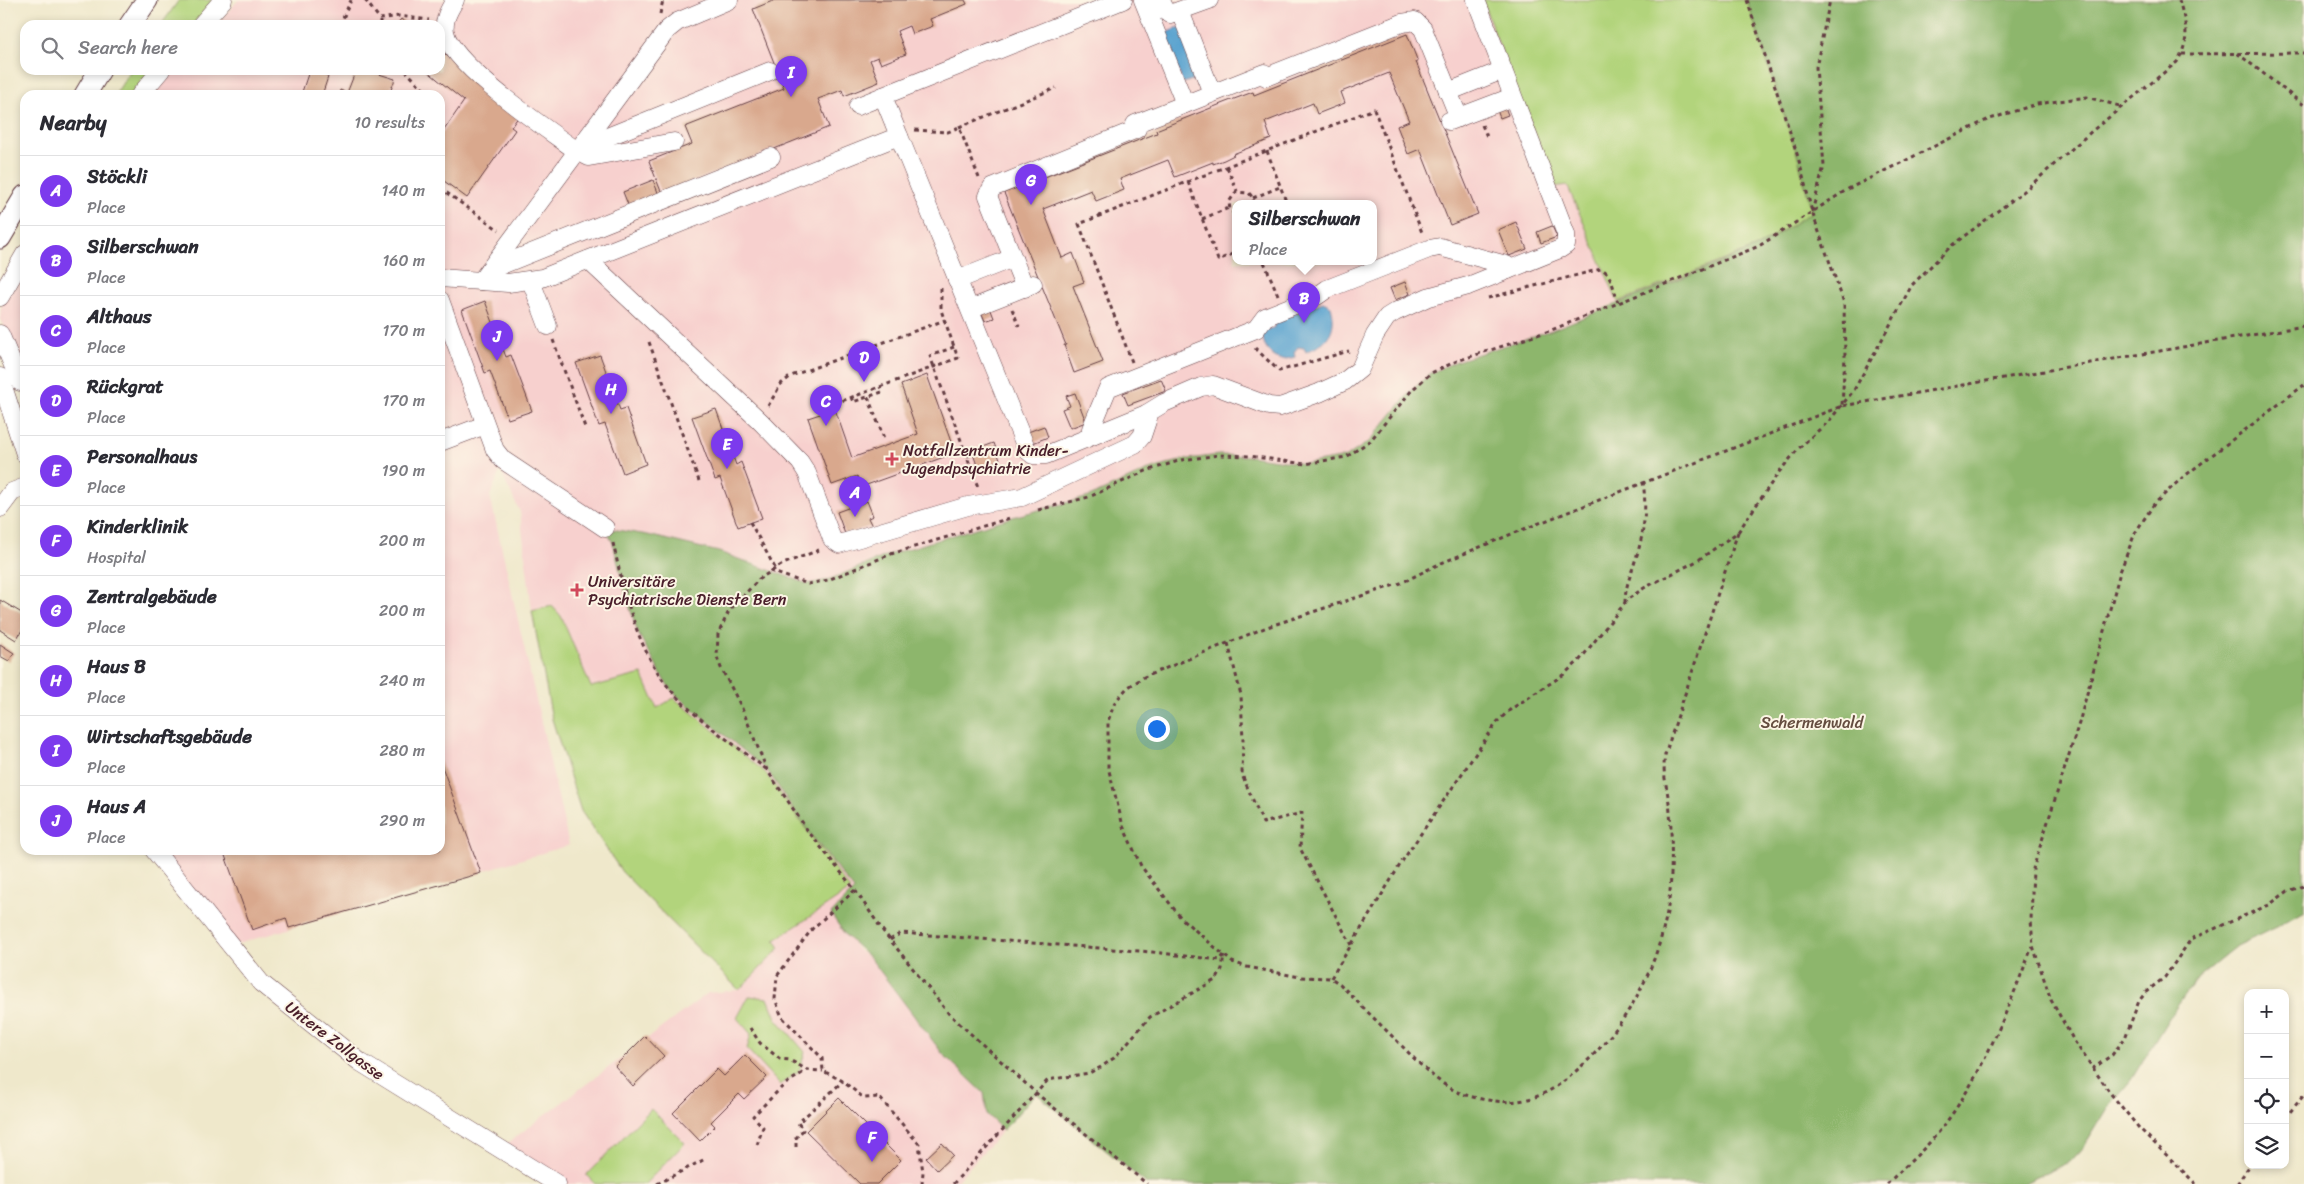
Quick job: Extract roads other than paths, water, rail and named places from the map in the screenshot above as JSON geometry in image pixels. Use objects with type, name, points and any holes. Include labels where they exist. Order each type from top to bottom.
[{"type":"main road","points":[[133,20],[147,0]]},
{"type":"main road","points":[[88,90],[97,75]]},
{"type":"main road","points":[[0,238],[20,204]]},
{"type":"street","points":[[205,20],[223,0]]},
{"type":"street","points":[[445,20],[455,0]]},
{"type":"street","points":[[485,276],[667,30],[677,22],[729,0]]},
{"type":"street","points":[[858,106],[1123,0]]},
{"type":"street","points":[[1144,0],[1185,104]]},
{"type":"street","points":[[1161,0],[1167,13],[1172,14],[1209,0]]},
{"type":"street","points":[[883,96],[899,136],[949,280],[1027,450],[1033,455],[1046,455],[1146,414],[1164,403],[1213,385],[1269,406],[1280,407],[1334,387],[1353,376],[1360,369],[1380,325],[1395,312],[1428,297],[1460,289],[1566,245],[1567,240],[1476,0]]},
{"type":"street","points":[[1180,11],[1212,93]]},
{"type":"street","points":[[975,307],[1029,286],[1013,258],[988,196],[992,188],[1137,129],[1135,124],[1212,93],[1264,73],[1266,77],[1409,20],[1420,24],[1423,29],[1448,92],[1454,120],[1507,99]]},
{"type":"street","points":[[445,33],[450,44],[467,65],[578,150],[590,157],[674,142]]},
{"type":"street","points":[[1448,92],[1503,70]]},
{"type":"street","points":[[578,150],[770,71]]},
{"type":"street","points":[[144,90],[158,75]]},
{"type":"street","points":[[445,278],[485,276],[508,283],[531,281],[899,136]]},
{"type":"street","points":[[485,276],[771,157]]},
{"type":"street","points":[[1094,435],[1091,429],[1108,388],[1256,329],[1265,317],[1318,296],[1327,289],[1429,249],[1440,247],[1506,265],[1508,270]]},
{"type":"street","points":[[949,280],[1013,258]]},
{"type":"street","points":[[588,260],[760,421],[805,468],[832,539],[836,543],[848,543],[968,506],[1022,497],[1135,444],[1142,436],[1148,418],[1146,414]]},
{"type":"street","points":[[0,297],[20,263]]},
{"type":"street","points":[[531,281],[548,326]]},
{"type":"street","points":[[445,314],[485,426],[496,450],[503,460],[605,528]]},
{"type":"street","points":[[0,334],[20,374]]},
{"type":"street","points":[[20,381],[3,384],[20,438]]},
{"type":"street","points":[[445,440],[485,426]]},
{"type":"street","points":[[0,508],[12,492],[20,489]]},
{"type":"street","name":"Untere Zollgasse","points":[[158,855],[261,983],[360,1062],[557,1184]]},
{"type":"water","points":[[1181,27],[1201,77],[1183,83],[1164,34]]},
{"type":"water","points":[[1323,302],[1331,306],[1333,314],[1332,329],[1325,340],[1306,352],[1304,348],[1298,347],[1294,352],[1295,357],[1287,359],[1279,359],[1269,352],[1265,344],[1263,332],[1275,327],[1275,321]]},
{"type":"place","name":"Wirtschaftsgebäude","points":[[791,97]]},
{"type":"place","name":"Zentralgebäude","points":[[1031,205]]},
{"type":"place","name":"Silberschwan","points":[[1304,323]]},
{"type":"place","name":"Haus A","points":[[497,361]]},
{"type":"place","name":"Rückgrat","points":[[864,382]]},
{"type":"place","name":"Haus B","points":[[611,414]]},
{"type":"place","name":"Althaus","points":[[826,426]]},
{"type":"place","name":"Notfallzentrum Kinder- Jugendpsychiatrie","points":[[892,459]]},
{"type":"place","name":"Personalhaus","points":[[727,469]]},
{"type":"place","name":"Stöckli","points":[[855,517]]},
{"type":"place","name":"Universitäre Psychiatrische Dienste Bern","points":[[577,590]]},
{"type":"place","name":"Kinderklinik","points":[[872,1162]]},
{"type":"park label","name":"Schermenwald","points":[[1812,722]]}]
